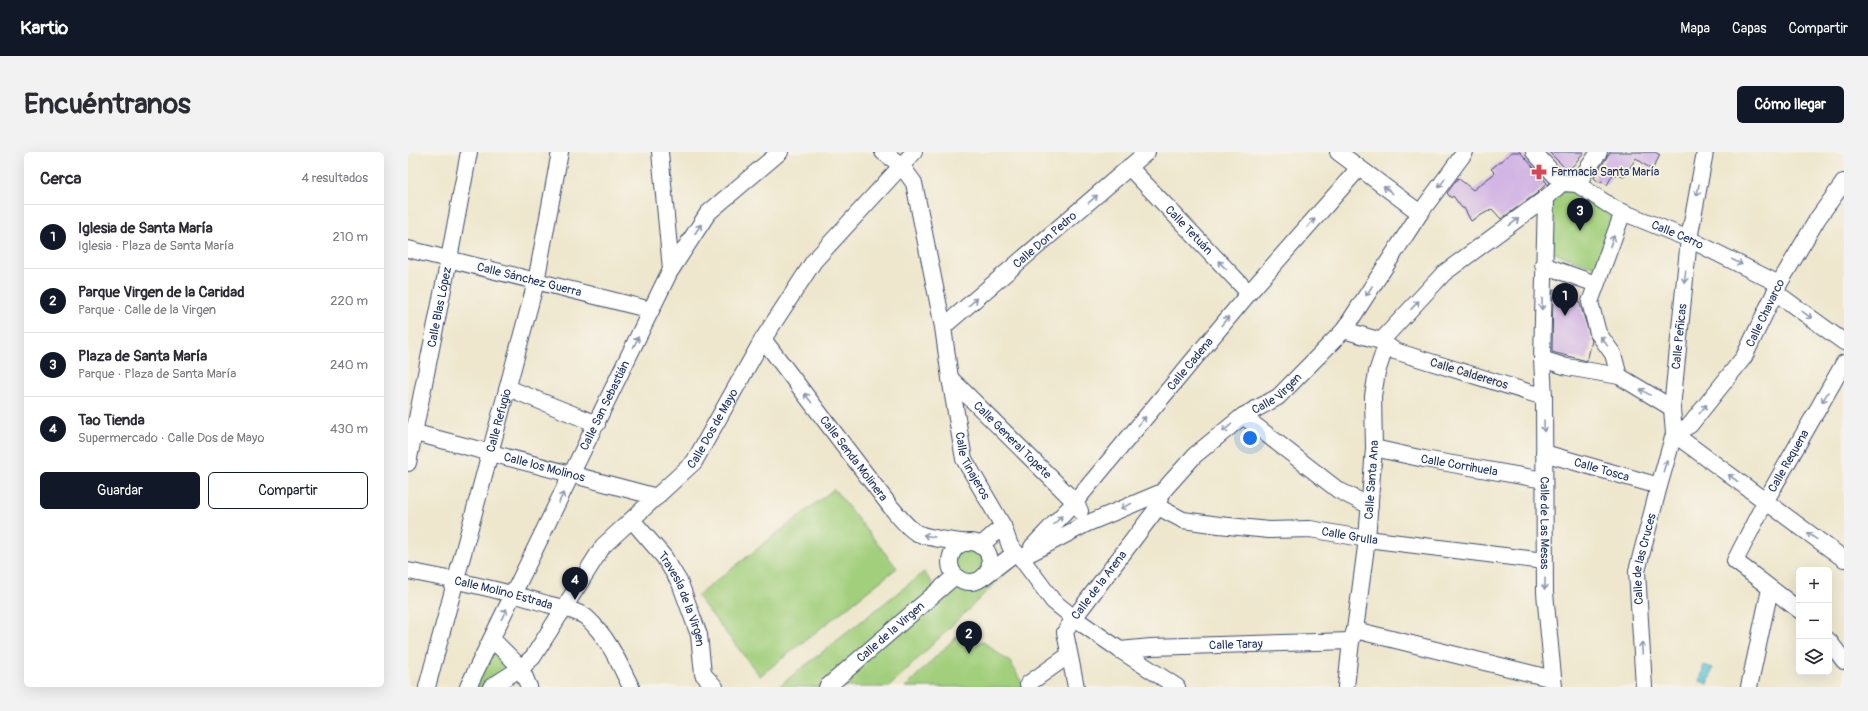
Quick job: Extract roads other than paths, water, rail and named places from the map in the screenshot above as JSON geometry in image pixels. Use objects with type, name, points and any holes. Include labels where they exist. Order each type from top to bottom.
[{"type":"street","name":"Calle Blas López","points":[[408,463],[411,432],[450,259],[469,152]]},
{"type":"street","name":"Calle Refugio","points":[[427,687],[536,282],[560,152]]},
{"type":"street","name":"Calle San Sebastián","points":[[468,687],[573,474],[671,269],[708,213],[780,152]]},
{"type":"street","name":"Calle Tinajeros","points":[[883,152],[901,165],[914,183],[944,327],[950,378],[964,459],[1003,526],[1015,552],[1053,602],[1120,650],[1178,687]]},
{"type":"street","name":"Calle Dos de Mayo","points":[[491,687],[521,668],[533,657],[603,546],[694,462],[763,339],[814,261],[914,152]]},
{"type":"street","name":"Calle Don Pedro","points":[[944,327],[1147,152]]},
{"type":"street","points":[[1338,152],[1420,213]]},
{"type":"street","name":"Calle Virgen","points":[[1015,552],[1086,524],[1160,499],[1195,455],[1242,416],[1278,397],[1344,330],[1420,213],[1465,152]]},
{"type":"street","name":"Calle Cerro","points":[[1534,152],[1570,183],[1623,212],[1689,239],[1777,288],[1844,342]]},
{"type":"street","name":"Calle Santa Ana","points":[[1346,687],[1367,539],[1374,448],[1373,396],[1377,372],[1387,346],[1444,273],[1546,198],[1570,183],[1599,152]]},
{"type":"street","name":"Calle Peñicas","points":[[1674,434],[1672,408],[1689,239],[1705,152]]},
{"type":"street","points":[[662,154],[671,269]]},
{"type":"street","name":"Calle Tetuán","points":[[1129,167],[1249,293]]},
{"type":"street","name":"Calle Cadena","points":[[1015,552],[1075,502],[1249,293],[1359,168]]},
{"type":"street","name":"Calle Chavarco","points":[[1674,434],[1690,425],[1744,357],[1777,288],[1818,218],[1844,182]]},
{"type":"street","name":"Calle de Las Mesas","points":[[1546,198],[1543,265],[1542,359],[1544,397],[1544,561],[1545,593],[1553,683]]},
{"type":"street","points":[[1619,376],[1613,354],[1598,333],[1590,302],[1623,212]]},
{"type":"street","name":"Calle Sánchez Guerra","points":[[408,249],[651,310]]},
{"type":"street","points":[[1543,265],[1596,284]]},
{"type":"street","name":"Calle Caldereros","points":[[1344,330],[1387,346],[1544,397]]},
{"type":"street","name":"Calle Senda Molinera","points":[[763,339],[890,506],[911,528],[917,533],[927,536],[1015,552]]},
{"type":"street","points":[[1542,359],[1567,367],[1619,376],[1672,408]]},
{"type":"street","name":"Calle Requena","points":[[1770,589],[1735,561],[1765,502],[1844,363]]},
{"type":"street","name":"Calle General Topete","points":[[950,378],[1075,502],[1086,524]]},
{"type":"street","points":[[508,388],[597,424]]},
{"type":"street","points":[[1242,416],[1338,490],[1370,506]]},
{"type":"street","name":"Calle los Molinos","points":[[411,432],[657,497]]},
{"type":"street","points":[[1674,434],[1765,502],[1842,554]]},
{"type":"street","name":"Calle de las Cruces","points":[[1644,687],[1637,571],[1674,434]]},
{"type":"street","name":"Calle Corrihuela","points":[[1374,448],[1424,460],[1544,480]]},
{"type":"street","name":"Calle Tosca","points":[[1544,453],[1659,486]]},
{"type":"street","name":"Calle Grulla","points":[[1160,499],[1183,520],[1269,530],[1310,529],[1367,539],[1544,561]]},
{"type":"street","name":"Calle de la Arena","points":[[1076,687],[1065,632],[1160,499]]},
{"type":"street","name":"Travesía de la Virgen","points":[[632,520],[664,557],[680,583],[699,635],[703,674],[714,687]]},
{"type":"street","points":[[1003,526],[977,545],[957,547],[950,558],[950,567],[955,576],[962,581],[969,583],[978,581],[1015,552]]},
{"type":"street","points":[[977,545],[987,553],[990,562],[985,576]]},
{"type":"street","name":"Calle Molino Estrada","points":[[408,571],[457,580],[514,594],[564,608],[586,618],[608,642],[631,687]]},
{"type":"street","name":"Calle de la Virgen","points":[[826,687],[955,576]]},
{"type":"street","points":[[1749,687],[1770,589],[1796,608]]},
{"type":"street","name":"Calle Taray","points":[[1120,650],[1353,636],[1553,683]]},
{"type":"street","points":[[492,639],[521,668],[529,687]]},
{"type":"street","points":[[1832,645],[1844,661]]},
{"type":"street","points":[[1028,684],[1069,654]]},
{"type":"water","points":[[1704,665],[1713,668],[1708,684],[1700,681]]},
{"type":"place","name":"Farmacia Santa María","points":[[1539,172]]},
{"type":"place","name":"Plaza de Santa María","points":[[1580,231]]},
{"type":"place","name":"Iglesia de Santa María","points":[[1565,316]]},
{"type":"place","name":"Tao Tienda","points":[[575,600]]},
{"type":"place","name":"Parque Virgen de la Caridad","points":[[969,654]]}]
